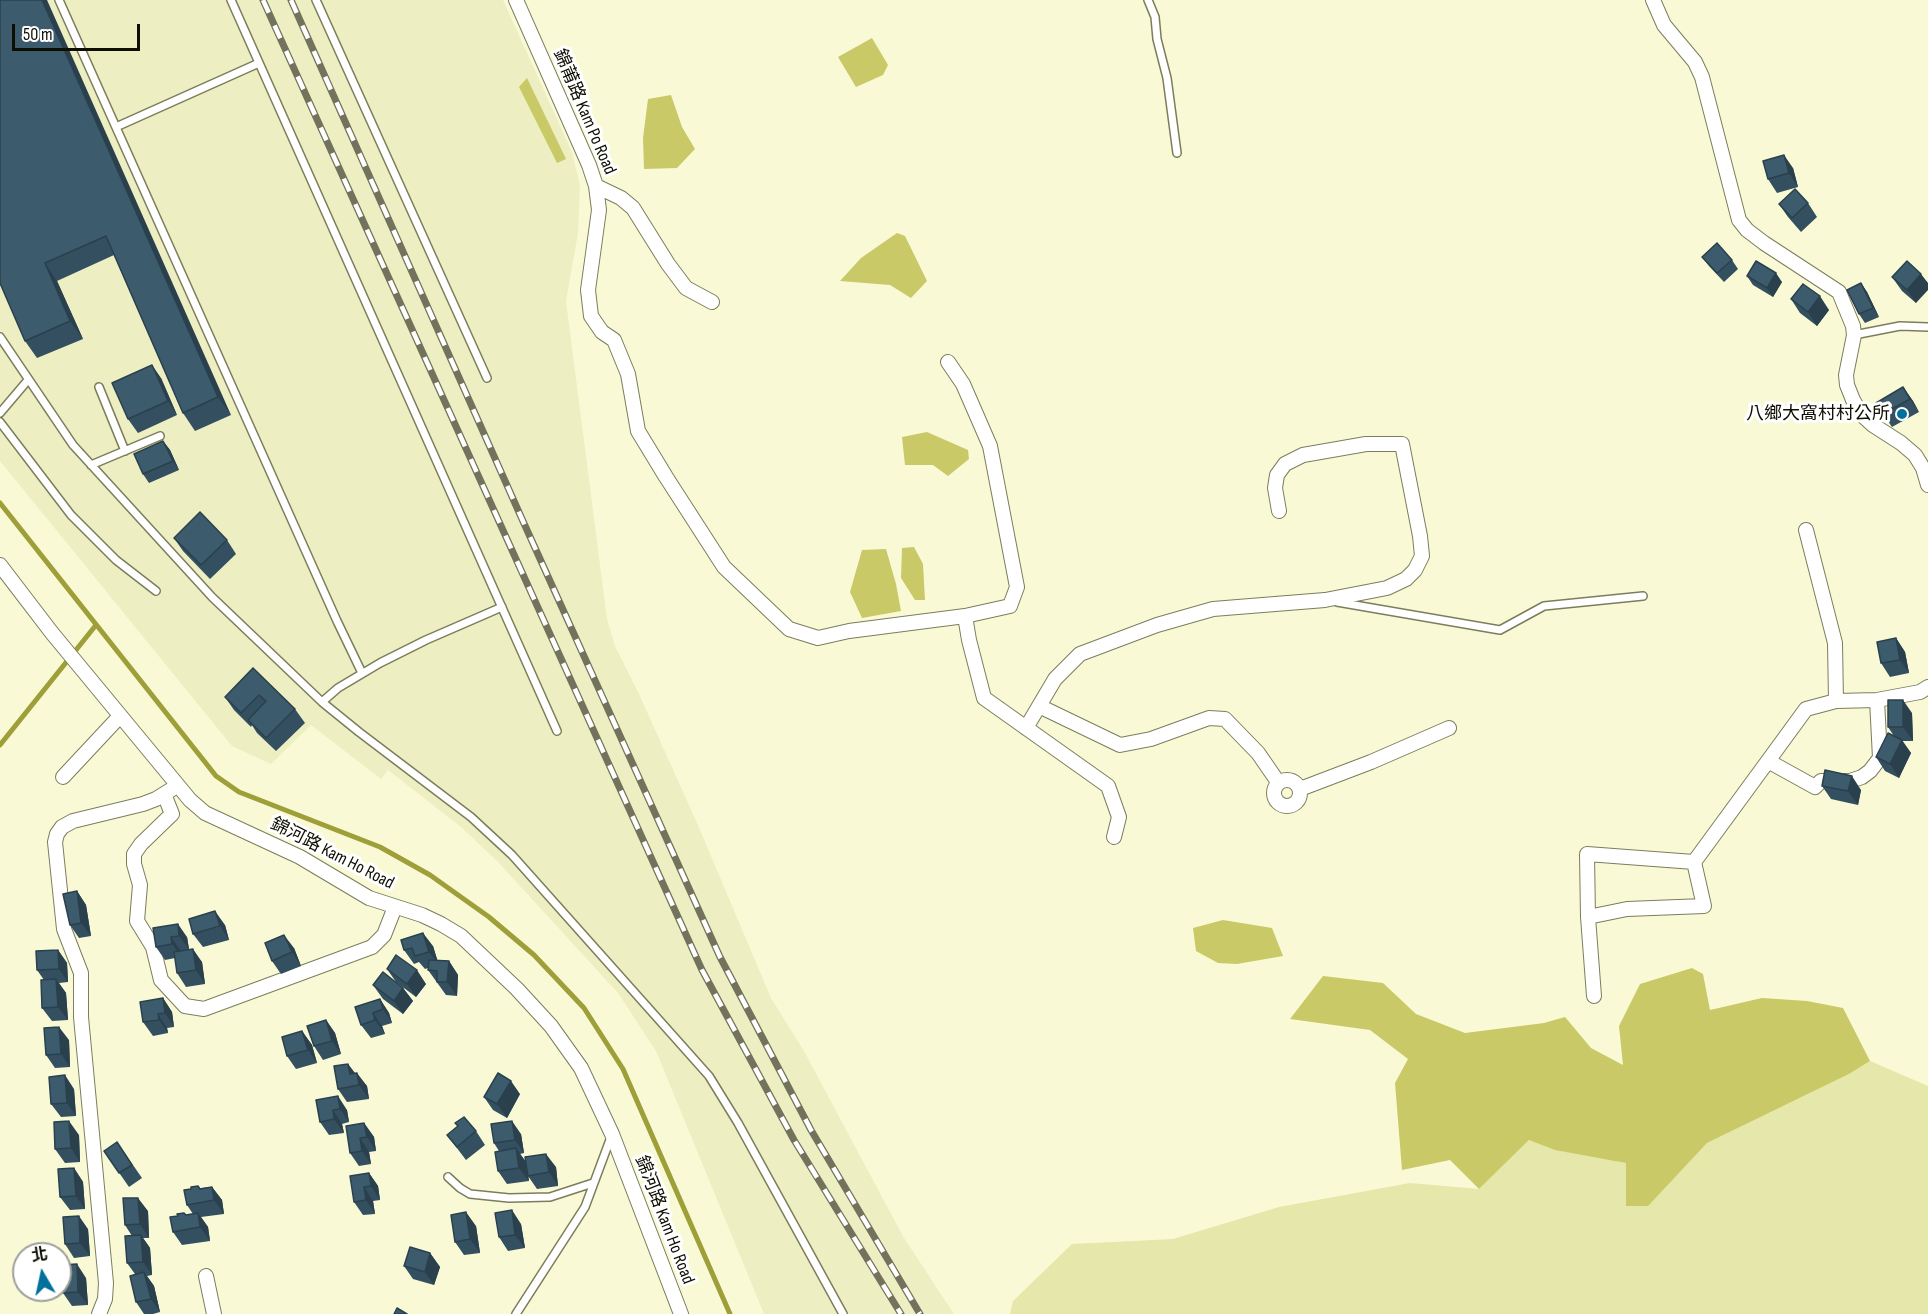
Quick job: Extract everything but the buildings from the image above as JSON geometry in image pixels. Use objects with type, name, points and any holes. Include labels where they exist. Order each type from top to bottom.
[{"type":"street","name":"錦莆路 Kam Po Road","points":[[516,0],[590,165],[596,186],[599,210],[588,290],[591,316],[602,332],[614,339],[628,374],[638,430],[724,567],[789,629],[818,638],[849,631],[965,616]]},
{"type":"street","points":[[1653,0],[1664,25],[1695,62],[1702,77],[1739,220],[1747,230],[1764,243],[1839,292],[1853,326],[1854,335],[1846,375],[1853,400],[1861,414],[1873,425],[1915,454],[1928,484]]},
{"type":"street","points":[[596,186],[621,198],[633,208],[686,288],[712,302]]},
{"type":"street","points":[[948,362],[963,384],[990,446],[1017,587],[1010,606],[965,616],[984,698],[1107,786],[1119,817],[1114,837]]},
{"type":"street","points":[[1026,728],[1055,679],[1080,654],[1156,625],[1213,609],[1325,600],[1387,588],[1406,579],[1415,570],[1422,556],[1402,444],[1366,444],[1303,455],[1285,464],[1277,475],[1275,488],[1279,511]]},
{"type":"street","points":[[1806,530],[1835,643],[1836,701]]},
{"type":"street","name":"錦河路 Kam Ho Road","points":[[0,565],[52,633],[177,786],[205,813],[300,857],[369,898],[432,919],[461,936],[517,989],[551,1026],[581,1068],[612,1134],[681,1314]]},
{"type":"street","points":[[1588,917],[1628,909],[1704,906],[1694,862],[1806,709],[1836,701],[1877,700],[1920,692],[1928,687]]},
{"type":"street","points":[[1768,761],[1815,787],[1821,781],[1851,781],[1862,777],[1880,758],[1877,700]]},
{"type":"street","points":[[1039,706],[1120,745],[1151,739],[1209,718],[1225,719],[1258,753],[1278,782]]},
{"type":"street","points":[[63,777],[120,716]]},
{"type":"street","points":[[1300,789],[1371,762],[1449,728]]},
{"type":"street","points":[[1287,780],[1294,782],[1300,789],[1300,797],[1295,804],[1287,807],[1279,804],[1274,798],[1274,789],[1278,782],[1287,780]]},
{"type":"street","points":[[99,1314],[105,1299],[106,1283],[81,1017],[81,973],[64,929],[55,842],[62,827],[73,821],[143,804],[177,786]]},
{"type":"street","points":[[164,794],[172,814],[141,843],[134,854],[134,864],[140,885],[137,921],[153,947],[161,980],[185,1006],[204,1009],[372,947],[384,935],[395,906]]},
{"type":"street","points":[[1594,996],[1588,917],[1587,854],[1694,862]]},
{"type":"street","points":[[206,1276],[214,1314]]},
{"type":"lane","points":[[59,0],[362,673]]},
{"type":"lane","points":[[231,0],[557,730]]},
{"type":"lane","points":[[316,0],[487,378]]},
{"type":"lane","points":[[1149,0],[1155,17],[1157,39],[1167,78],[1177,153]]},
{"type":"lane","points":[[116,127],[259,63]]},
{"type":"lane","points":[[1854,335],[1900,326],[1928,327]]},
{"type":"lane","points":[[0,337],[73,444],[212,597],[322,702],[471,817],[512,855],[709,1076],[744,1133],[843,1314]]},
{"type":"lane","points":[[0,413],[28,380]]},
{"type":"lane","points":[[99,387],[125,451]]},
{"type":"lane","points":[[0,422],[71,515],[116,560],[156,591]]},
{"type":"lane","points":[[92,465],[160,436]]},
{"type":"lane","points":[[1325,600],[1500,630],[1544,606],[1643,596]]},
{"type":"lane","points":[[322,702],[338,688],[362,673],[412,647],[502,607]]},
{"type":"lane","points":[[516,1314],[585,1207],[612,1134]]},
{"type":"lane","points":[[448,1177],[470,1194],[509,1198],[550,1197],[593,1183]]},
{"type":"shaded area","points":[[0,0],[503,0],[572,152],[580,185],[578,233],[566,301],[607,619],[615,646],[697,823],[771,998],[804,1051],[904,1238],[954,1314],[764,1314],[656,1051],[618,993],[498,862],[461,827],[388,770],[381,779],[311,725],[271,764],[232,746],[0,461]]},
{"type":"shaded area","points":[[872,38],[888,65],[883,75],[856,87],[838,57]]},
{"type":"shaded area","points":[[527,78],[566,159],[557,163],[519,87]]},
{"type":"shaded area","points":[[671,95],[682,127],[695,149],[677,168],[644,169],[643,138],[648,99]]},
{"type":"shaded area","points":[[897,233],[905,236],[927,281],[911,298],[890,285],[840,281],[861,258]]},
{"type":"shaded area","points":[[927,432],[968,450],[969,459],[948,476],[933,465],[905,465],[902,437]]},
{"type":"shaded area","points":[[914,547],[923,564],[925,600],[915,600],[901,578],[902,548]]},
{"type":"shaded area","points":[[886,549],[901,611],[862,618],[850,592],[862,550]]},
{"type":"shaded area","points":[[1223,920],[1272,928],[1283,956],[1237,964],[1218,963],[1196,951],[1193,928]]},
{"type":"shaded area","points":[[1692,968],[1703,974],[1710,1010],[1762,998],[1807,1001],[1843,1008],[1870,1061],[1849,1074],[1707,1143],[1648,1206],[1626,1206],[1626,1163],[1555,1150],[1529,1140],[1479,1189],[1450,1160],[1402,1170],[1395,1083],[1408,1059],[1370,1030],[1290,1019],[1323,976],[1383,983],[1416,1014],[1465,1033],[1544,1023],[1565,1017],[1591,1048],[1623,1065],[1619,1026],[1640,984]]},
{"type":"shaded area","points":[[1870,1061],[1928,1086],[1928,1314],[1010,1314],[1013,1301],[1072,1244],[1173,1239],[1279,1207],[1410,1183],[1479,1189],[1529,1140],[1626,1163],[1626,1206],[1647,1206],[1707,1143],[1849,1074]]},
{"type":"waterway","points":[[0,503],[216,776],[239,792],[380,847],[430,875],[489,917],[534,955],[584,1008],[623,1069],[730,1314]]},
{"type":"waterway","points":[[0,745],[96,625]]},
{"type":"railway","points":[[263,0],[702,970],[794,1140],[901,1314]]},
{"type":"railway","points":[[291,0],[720,957],[811,1130],[920,1314]]},
{"type":"place","name":"八鄉大窩村村公所","points":[[1902,414]]}]
